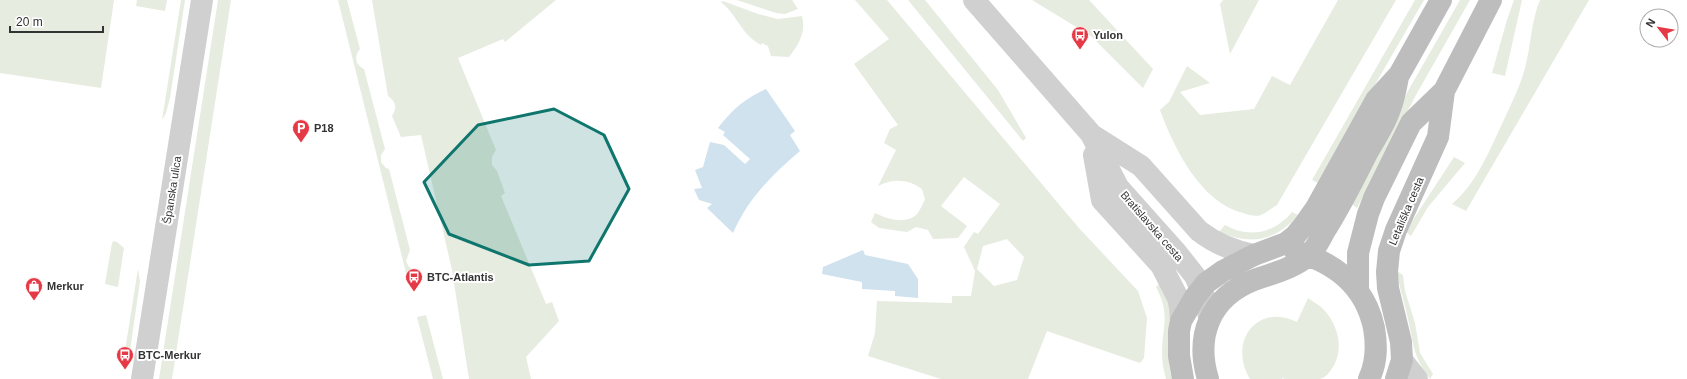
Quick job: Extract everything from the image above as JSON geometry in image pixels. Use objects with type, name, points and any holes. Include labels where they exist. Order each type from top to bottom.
[{"type":"main road","points":[[1183,379],[1178,356],[1181,321],[1195,297],[1201,289],[1223,271],[1254,255],[1286,243],[1295,236],[1316,208],[1376,100],[1399,75],[1442,0]]},
{"type":"main road","name":"Letališka cesta","points":[[1358,290],[1358,253],[1368,214],[1374,198],[1411,123],[1444,91],[1491,0]]},
{"type":"main road","points":[[1208,379],[1203,358],[1203,343],[1209,319],[1220,304],[1241,287],[1286,268],[1308,255],[1333,218],[1390,110],[1399,75]]},
{"type":"main road","name":"Letališka cesta","points":[[1399,369],[1401,342],[1388,288],[1386,272],[1389,251],[1396,230],[1438,137],[1444,91]]},
{"type":"main road","name":"Letališka cesta","points":[[1276,247],[1308,255],[1342,274],[1358,290],[1368,309],[1373,325],[1376,350],[1372,371]]},
{"type":"street","name":"Španska ulica","points":[[142,379],[202,0]]},
{"type":"street","name":"Bratislavska cesta","points":[[974,0],[1091,134],[1118,187],[1176,252],[1195,276],[1207,303],[1209,319]]},
{"type":"street","name":"Bratislavska cesta","points":[[1091,134],[1141,166],[1199,231],[1209,239],[1239,252],[1254,255]]},
{"type":"street","name":"Bratislavska cesta","points":[[1091,134],[1102,200],[1161,266],[1178,298],[1181,321]]},
{"type":"street","points":[[1399,369],[1417,379]]},
{"type":"street","points":[[1372,371],[1389,379]]},
{"type":"highlighted area","points":[[554,109],[604,135],[629,189],[589,261],[529,265],[449,234],[424,182],[478,125]]},
{"type":"shaded area","points":[[0,0],[114,0],[101,88],[0,73]]},
{"type":"shaded area","points":[[137,0],[167,0],[165,11],[136,6]]},
{"type":"shaded area","points":[[181,0],[185,0],[170,98],[166,113],[162,120]]},
{"type":"shaded area","points":[[218,0],[231,0],[172,379],[159,379]]},
{"type":"shaded area","points":[[338,0],[347,0],[360,49],[356,60],[357,63],[364,69],[385,149],[381,155],[381,162],[386,168],[389,169],[410,250],[406,261],[409,267],[415,271],[418,283],[409,285]]},
{"type":"shaded area","points":[[372,0],[556,0],[505,42],[503,39],[458,58],[496,150],[492,157],[492,165],[497,171],[505,193],[501,196],[546,304],[552,302],[559,321],[526,357],[531,379],[469,379],[452,270],[421,135],[401,137],[392,116],[395,110],[395,104],[388,96]]},
{"type":"shaded area","points":[[737,0],[792,0],[798,9],[785,14],[776,13]]},
{"type":"shaded area","points":[[855,0],[887,0],[1078,227],[1138,291],[1147,318],[1144,358],[1140,363],[1047,331],[1028,379],[941,379],[868,356],[875,333],[877,301],[952,303],[952,296],[971,296],[975,271],[964,247],[974,232],[978,234],[1000,204],[964,177],[941,206],[967,226],[958,238],[933,239],[928,230],[916,227],[907,232],[879,228],[871,222],[875,213],[896,220],[913,217],[917,214],[925,199],[922,189],[912,183],[895,181],[878,186],[896,150],[884,143],[890,129],[898,125],[854,64],[889,39]],"holes":[[[1007,239],[1024,257],[1017,280],[994,286],[977,269],[983,246]]]},
{"type":"shaded area","points":[[908,0],[925,0],[998,90],[1026,138],[1023,141]]},
{"type":"shaded area","points":[[1032,0],[1089,0],[1153,69],[1143,88],[1091,36]]},
{"type":"shaded area","points":[[1223,0],[1259,0],[1230,54],[1220,4]]},
{"type":"shaded area","points":[[1338,0],[1396,0],[1277,205],[1261,215],[1256,216],[1252,216],[1228,207],[1214,198],[1191,172],[1173,141],[1160,110],[1169,102],[1187,66],[1210,83],[1180,92],[1200,115],[1254,109],[1272,76],[1290,85]]},
{"type":"shaded area","points":[[1415,0],[1424,0],[1318,183],[1312,180]]},
{"type":"shaded area","points":[[1460,0],[1470,0],[1416,95],[1357,208],[1351,204],[1408,91]]},
{"type":"shaded area","points":[[1514,0],[1522,0],[1505,76],[1492,73]]},
{"type":"shaded area","points":[[1540,0],[1589,0],[1466,211],[1452,204],[1469,186],[1482,166],[1521,82],[1527,60],[1535,16]]},
{"type":"shaded area","points":[[723,1],[758,14],[778,19],[802,16],[803,28],[801,38],[796,48],[789,57],[771,56],[768,46],[762,43],[761,45],[747,34],[721,2]]},
{"type":"shaded area","points":[[1454,157],[1465,163],[1428,207],[1411,236],[1406,232]]},
{"type":"shaded area","points":[[1292,212],[1298,215],[1280,231],[1271,236],[1241,239],[1219,232],[1225,225],[1243,232],[1261,232],[1278,225]]},
{"type":"shaded area","points":[[114,241],[124,248],[118,287],[105,284],[112,243]]},
{"type":"shaded area","points":[[138,269],[140,281],[129,358],[124,357]]},
{"type":"shaded area","points":[[1397,271],[1403,275],[1405,291],[1415,323],[1420,353],[1433,374],[1430,379],[1417,357]]},
{"type":"shaded area","points":[[1160,283],[1167,297],[1171,313],[1169,362],[1172,379],[1166,379],[1163,364],[1162,344],[1165,320],[1161,297],[1156,287]]},
{"type":"shaded area","points":[[1308,298],[1327,313],[1338,335],[1339,343],[1337,360],[1333,367],[1326,376],[1320,379],[1250,379],[1244,365],[1242,352],[1244,340],[1250,330],[1258,322],[1269,317],[1282,317],[1297,322]]},
{"type":"shaded area","points":[[426,315],[443,379],[433,379],[417,317]]},
{"type":"water","points":[[766,89],[795,131],[790,135],[800,151],[770,178],[746,209],[733,233],[707,208],[712,204],[699,200],[694,189],[702,188],[695,170],[703,167],[710,142],[724,145],[745,164],[750,159],[723,135],[725,132],[718,128],[739,105]]},
{"type":"water","points":[[863,250],[865,255],[908,264],[918,279],[918,298],[895,296],[895,291],[862,289],[862,282],[822,274],[823,267]]},
{"type":"place","name":"Yulon","points":[[1080,50]]},
{"type":"place","name":"P18","points":[[301,143]]},
{"type":"place","name":"BTC-Atlantis","points":[[414,292]]},
{"type":"place","name":"Merkur","points":[[34,301]]},
{"type":"place","name":"BTC-Merkur","points":[[125,370]]}]
